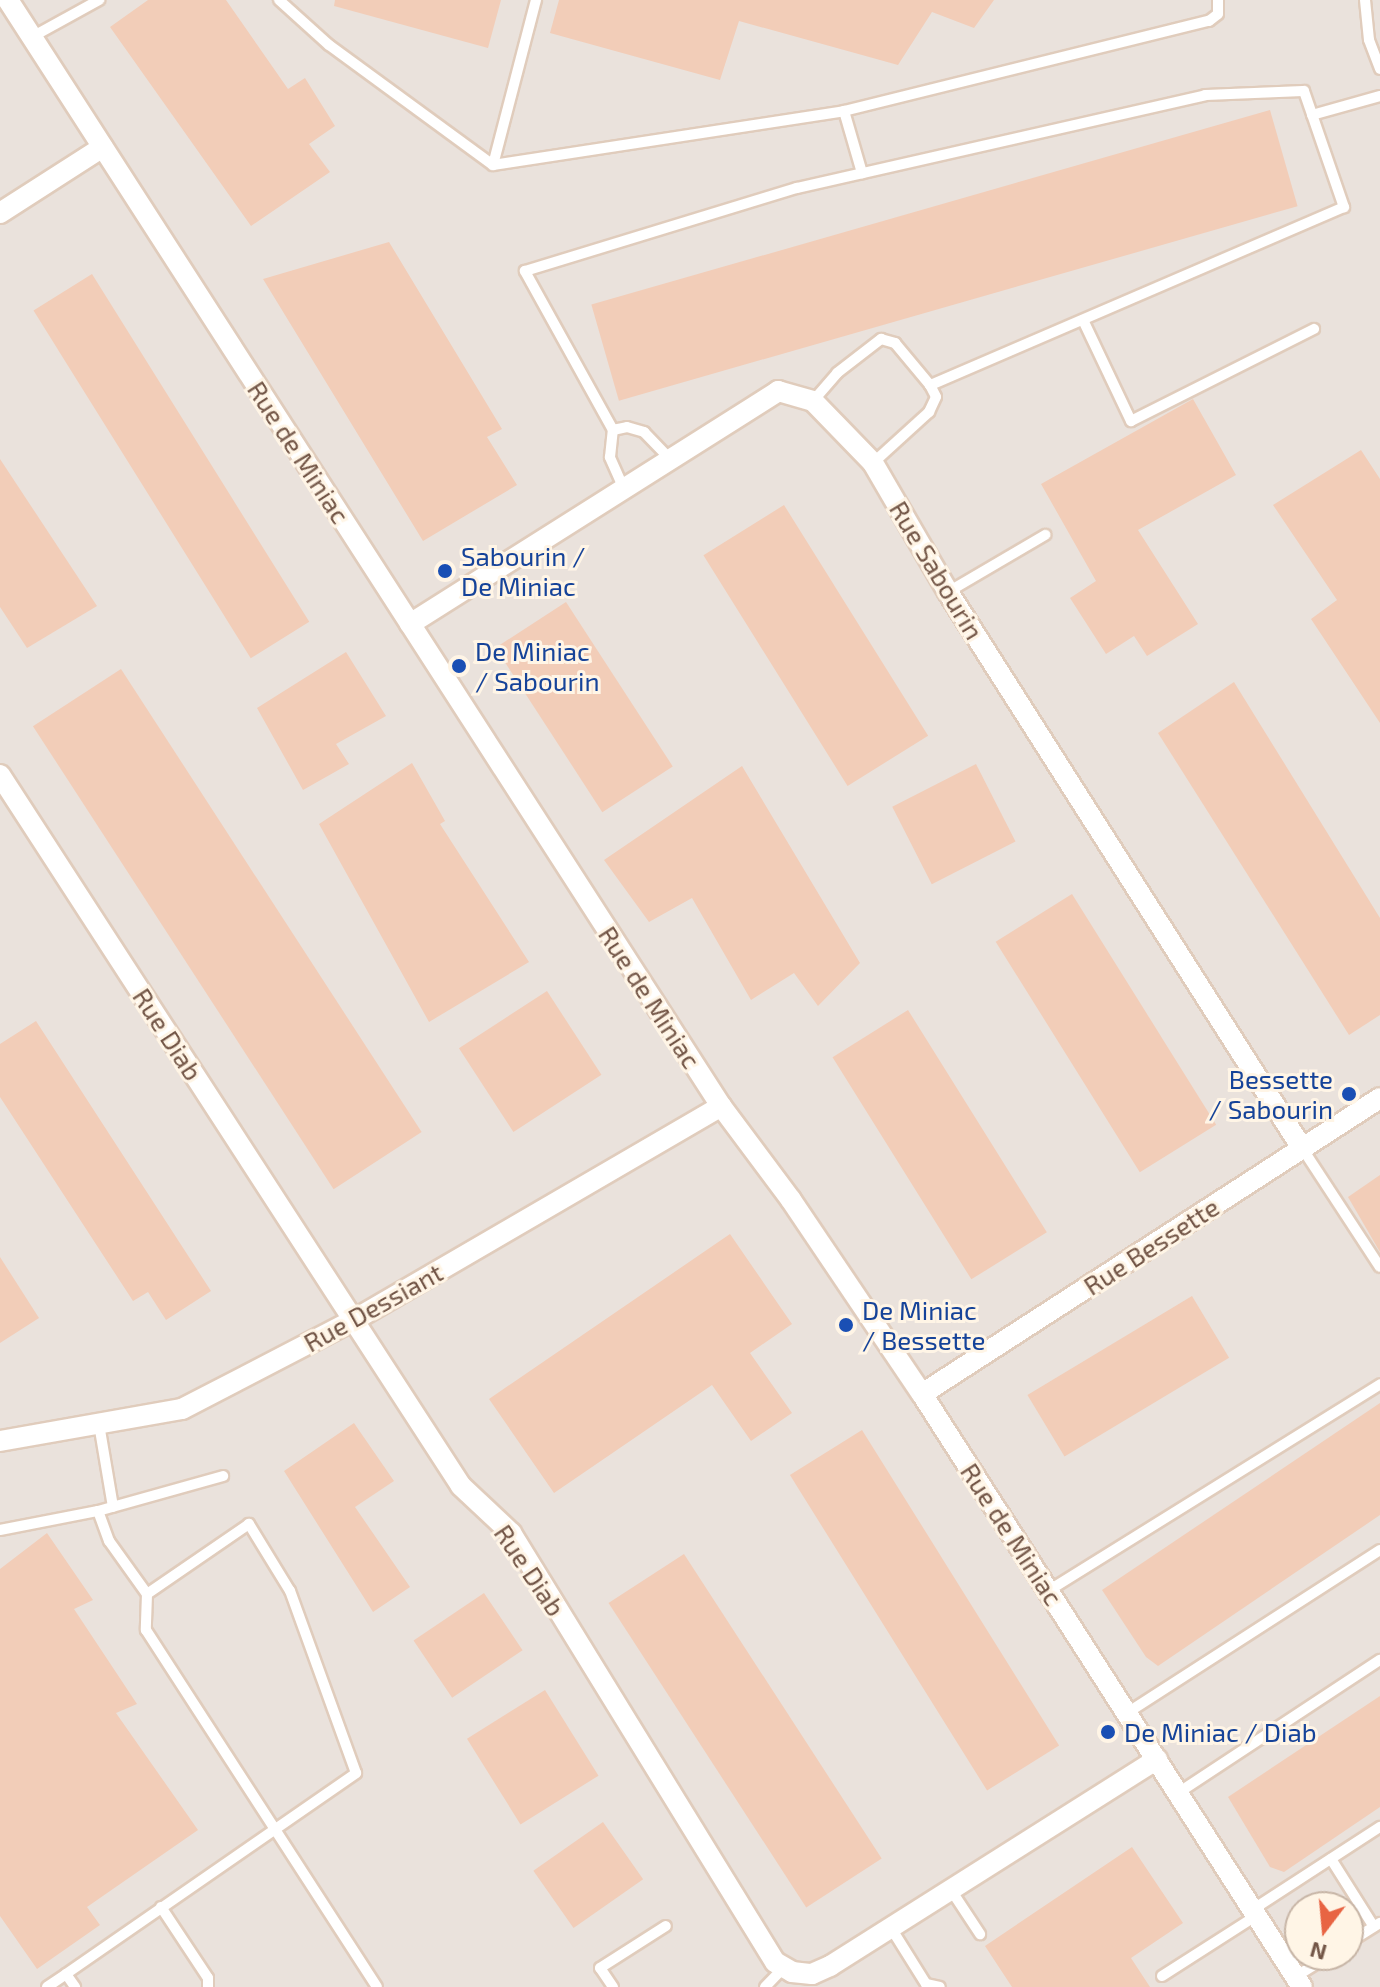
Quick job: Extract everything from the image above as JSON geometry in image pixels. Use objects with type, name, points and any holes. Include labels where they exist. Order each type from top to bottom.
[{"type":"street","name":"Rue de Miniac","points":[[8,0],[721,1106],[922,1394],[1298,1982]]},
{"type":"street","points":[[0,213],[103,147]]},
{"type":"street","points":[[410,624],[778,391],[813,401]]},
{"type":"street","name":"Rue Sabourin","points":[[813,401],[873,463],[948,592],[1302,1148]]},
{"type":"street","name":"Rue Diab","points":[[0,775],[461,1486],[511,1533],[775,1962],[784,1967]]},
{"type":"street","name":"Rue Bessette","points":[[922,1394],[1380,1098]]},
{"type":"street","name":"Rue Dessiant","points":[[0,1441],[182,1409],[354,1320],[721,1106]]},
{"type":"street","points":[[784,1967],[811,1980],[1157,1759]]},
{"type":"lane","points":[[32,37],[99,0]]},
{"type":"lane","points":[[279,0],[329,45],[493,165],[844,111],[1209,21],[1218,14],[1218,0]]},
{"type":"lane","points":[[493,165],[536,0]]},
{"type":"lane","points":[[1365,0],[1369,40],[1380,69]]},
{"type":"lane","points":[[624,489],[610,457],[613,430],[525,271],[862,173],[1205,95],[1304,91],[1344,207],[930,385]]},
{"type":"lane","points":[[1312,115],[1380,96]]},
{"type":"lane","points":[[844,111],[862,173]]},
{"type":"lane","points":[[1083,320],[1131,421],[1314,329]]},
{"type":"lane","points":[[813,401],[837,373],[881,339],[895,343],[930,385],[936,397],[929,412],[873,463]]},
{"type":"lane","points":[[613,430],[627,427],[644,432],[670,459]]},
{"type":"lane","points":[[948,592],[1045,535]]},
{"type":"lane","points":[[1302,1148],[1380,1267]]},
{"type":"lane","points":[[1048,1591],[1380,1384]]},
{"type":"lane","points":[[99,1424],[113,1507]]},
{"type":"lane","points":[[0,1530],[98,1511],[223,1476]]},
{"type":"lane","points":[[98,1511],[109,1541],[147,1594],[146,1630],[377,1987]]},
{"type":"lane","points":[[47,1987],[275,1826],[356,1773],[281,1572],[249,1524],[147,1594]]},
{"type":"lane","points":[[1127,1713],[1380,1550]]},
{"type":"lane","points":[[1178,1793],[1380,1660]]},
{"type":"lane","points":[[1162,1976],[1380,1827]]},
{"type":"lane","points":[[1331,1859],[1377,1925]]},
{"type":"lane","points":[[951,1890],[980,1934]]},
{"type":"lane","points":[[161,1907],[208,1978],[208,1987]]},
{"type":"lane","points":[[613,1987],[600,1968],[666,1926]]},
{"type":"lane","points":[[891,1928],[926,1984],[940,1987]]},
{"type":"lane","points":[[765,1987],[784,1967]]},
{"type":"lane","points":[[66,1974],[75,1987]]},
{"type":"shaded area","points":[[0,0],[1380,0],[1380,1987],[0,1987]]},
{"type":"building","points":[[148,0],[226,0],[288,89],[305,78],[335,126],[309,144],[330,172],[251,226],[110,27]]},
{"type":"building","points":[[335,0],[501,0],[488,48],[334,6]]},
{"type":"building","points":[[559,0],[994,0],[974,28],[932,12],[898,65],[739,21],[720,80],[550,33]]},
{"type":"building","points":[[1270,110],[1298,206],[619,401],[591,305]]},
{"type":"building","points":[[389,242],[502,429],[487,437],[517,485],[423,541],[263,279]]},
{"type":"building","points":[[92,274],[309,622],[251,658],[33,311]]},
{"type":"building","points":[[1193,399],[1236,475],[1138,530],[1198,624],[1147,656],[1134,636],[1106,654],[1070,598],[1096,581],[1041,484]]},
{"type":"building","points":[[1361,450],[1380,479],[1380,723],[1311,619],[1337,600],[1273,505]]},
{"type":"building","points":[[0,459],[97,606],[27,648],[0,607]]},
{"type":"building","points":[[784,505],[928,736],[848,786],[703,555]]},
{"type":"building","points":[[566,602],[673,766],[602,812],[496,648]]},
{"type":"building","points":[[346,652],[386,716],[336,744],[349,764],[303,790],[257,708]]},
{"type":"building","points":[[121,669],[422,1132],[334,1189],[33,726]]},
{"type":"building","points":[[1234,682],[1380,918],[1380,1015],[1349,1035],[1158,733]]},
{"type":"building","points":[[412,763],[445,821],[440,824],[529,962],[429,1022],[319,824]]},
{"type":"building","points":[[976,764],[1015,842],[932,884],[892,807]]},
{"type":"building","points":[[742,766],[860,963],[818,1006],[794,973],[751,1000],[692,898],[649,922],[604,860]]},
{"type":"building","points":[[1072,894],[1216,1125],[1140,1172],[996,942]]},
{"type":"building","points":[[547,991],[601,1075],[513,1132],[459,1048]]},
{"type":"building","points":[[908,1010],[1047,1232],[971,1279],[833,1057]]},
{"type":"building","points":[[36,1021],[211,1291],[166,1320],[148,1292],[133,1301],[0,1097],[0,1044]]},
{"type":"building","points":[[1380,1175],[1380,1252],[1348,1197]]},
{"type":"building","points":[[730,1234],[792,1324],[750,1353],[792,1413],[751,1441],[712,1385],[554,1493],[489,1399]]},
{"type":"building","points":[[0,1257],[39,1318],[0,1343]]},
{"type":"building","points":[[1192,1296],[1229,1358],[1065,1457],[1027,1395]]},
{"type":"building","points":[[1380,1403],[1380,1515],[1158,1666],[1146,1657],[1102,1590]]},
{"type":"building","points":[[354,1423],[394,1481],[355,1507],[410,1587],[373,1612],[284,1471]]},
{"type":"building","points":[[862,1430],[1059,1745],[987,1791],[790,1475]]},
{"type":"building","points":[[47,1533],[93,1600],[74,1609],[137,1704],[116,1713],[198,1830],[87,1907],[100,1925],[37,1969],[0,1916],[0,1569]]},
{"type":"building","points":[[684,1554],[882,1858],[806,1907],[609,1603]]},
{"type":"building","points":[[484,1593],[523,1650],[452,1698],[414,1641]]},
{"type":"building","points":[[545,1690],[599,1776],[521,1824],[467,1739]]},
{"type":"building","points":[[1380,1696],[1380,1807],[1284,1872],[1270,1867],[1228,1797]]},
{"type":"building","points":[[603,1822],[643,1879],[574,1928],[533,1871]]},
{"type":"building","points":[[1132,1847],[1183,1923],[1131,1958],[1150,1987],[1012,1987],[985,1946]]},
{"type":"place","name":"Sabourin / De Miniac","points":[[445,571]]},
{"type":"place","name":"De Miniac / Sabourin","points":[[459,666]]},
{"type":"place","name":"Bessette / Sabourin","points":[[1349,1094]]},
{"type":"place","name":"De Miniac / Bessette","points":[[846,1325]]},
{"type":"place","name":"De Miniac / Diab","points":[[1108,1732]]}]
